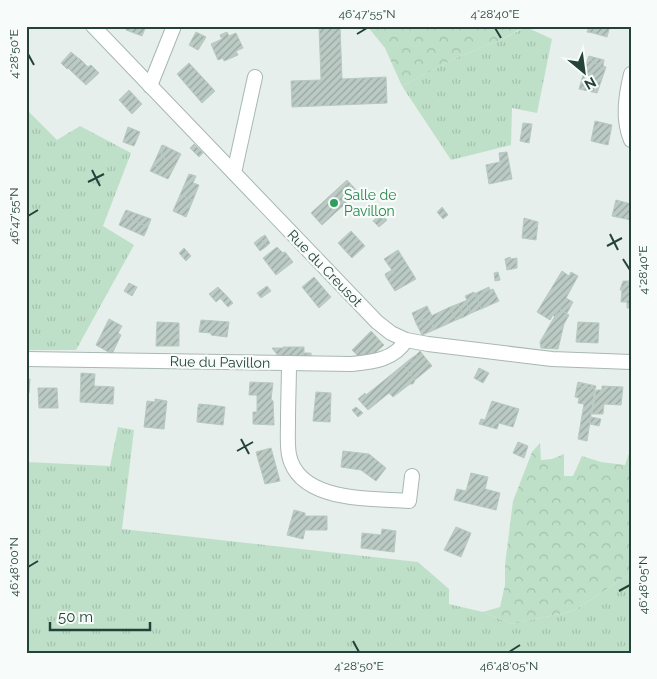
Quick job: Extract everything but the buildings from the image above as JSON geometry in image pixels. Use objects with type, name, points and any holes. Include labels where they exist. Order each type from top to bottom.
[{"type":"street","name":"Rue du Creusot","points":[[93,26],[376,322],[391,333],[406,340],[552,359],[631,362]]},
{"type":"street","points":[[150,86],[174,26]]},
{"type":"street","points":[[631,74],[626,98],[626,121],[631,140]]},
{"type":"street","points":[[234,173],[255,76]]},
{"type":"street","name":"Rue du Pavillon","points":[[26,359],[351,364],[393,355],[401,349],[406,340]]},
{"type":"street","points":[[289,363],[289,456],[304,480],[319,490],[339,496],[409,501],[412,476]]},
{"type":"green space","points":[[367,26],[526,26],[501,40],[458,57],[402,86],[385,48]]},
{"type":"green space","points":[[526,27],[552,39],[537,113],[512,108],[511,145],[451,160],[402,86],[458,57],[501,40]]},
{"type":"green space","points":[[26,109],[57,140],[80,126],[131,153],[103,226],[134,245],[76,350],[26,350]]},
{"type":"green space","points":[[118,427],[134,430],[122,529],[418,562],[449,589],[449,604],[483,612],[512,624],[573,611],[631,573],[631,653],[26,653],[27,462],[110,466]]},
{"type":"green space","points":[[540,443],[541,460],[552,459],[564,454],[564,476],[573,476],[582,456],[601,462],[625,465],[629,454],[631,454],[631,573],[573,611],[512,624],[483,612],[500,607],[505,585],[505,565],[513,501],[532,452]]},
{"type":"place","name":"Salle de Pavillon","points":[[334,203]]}]
